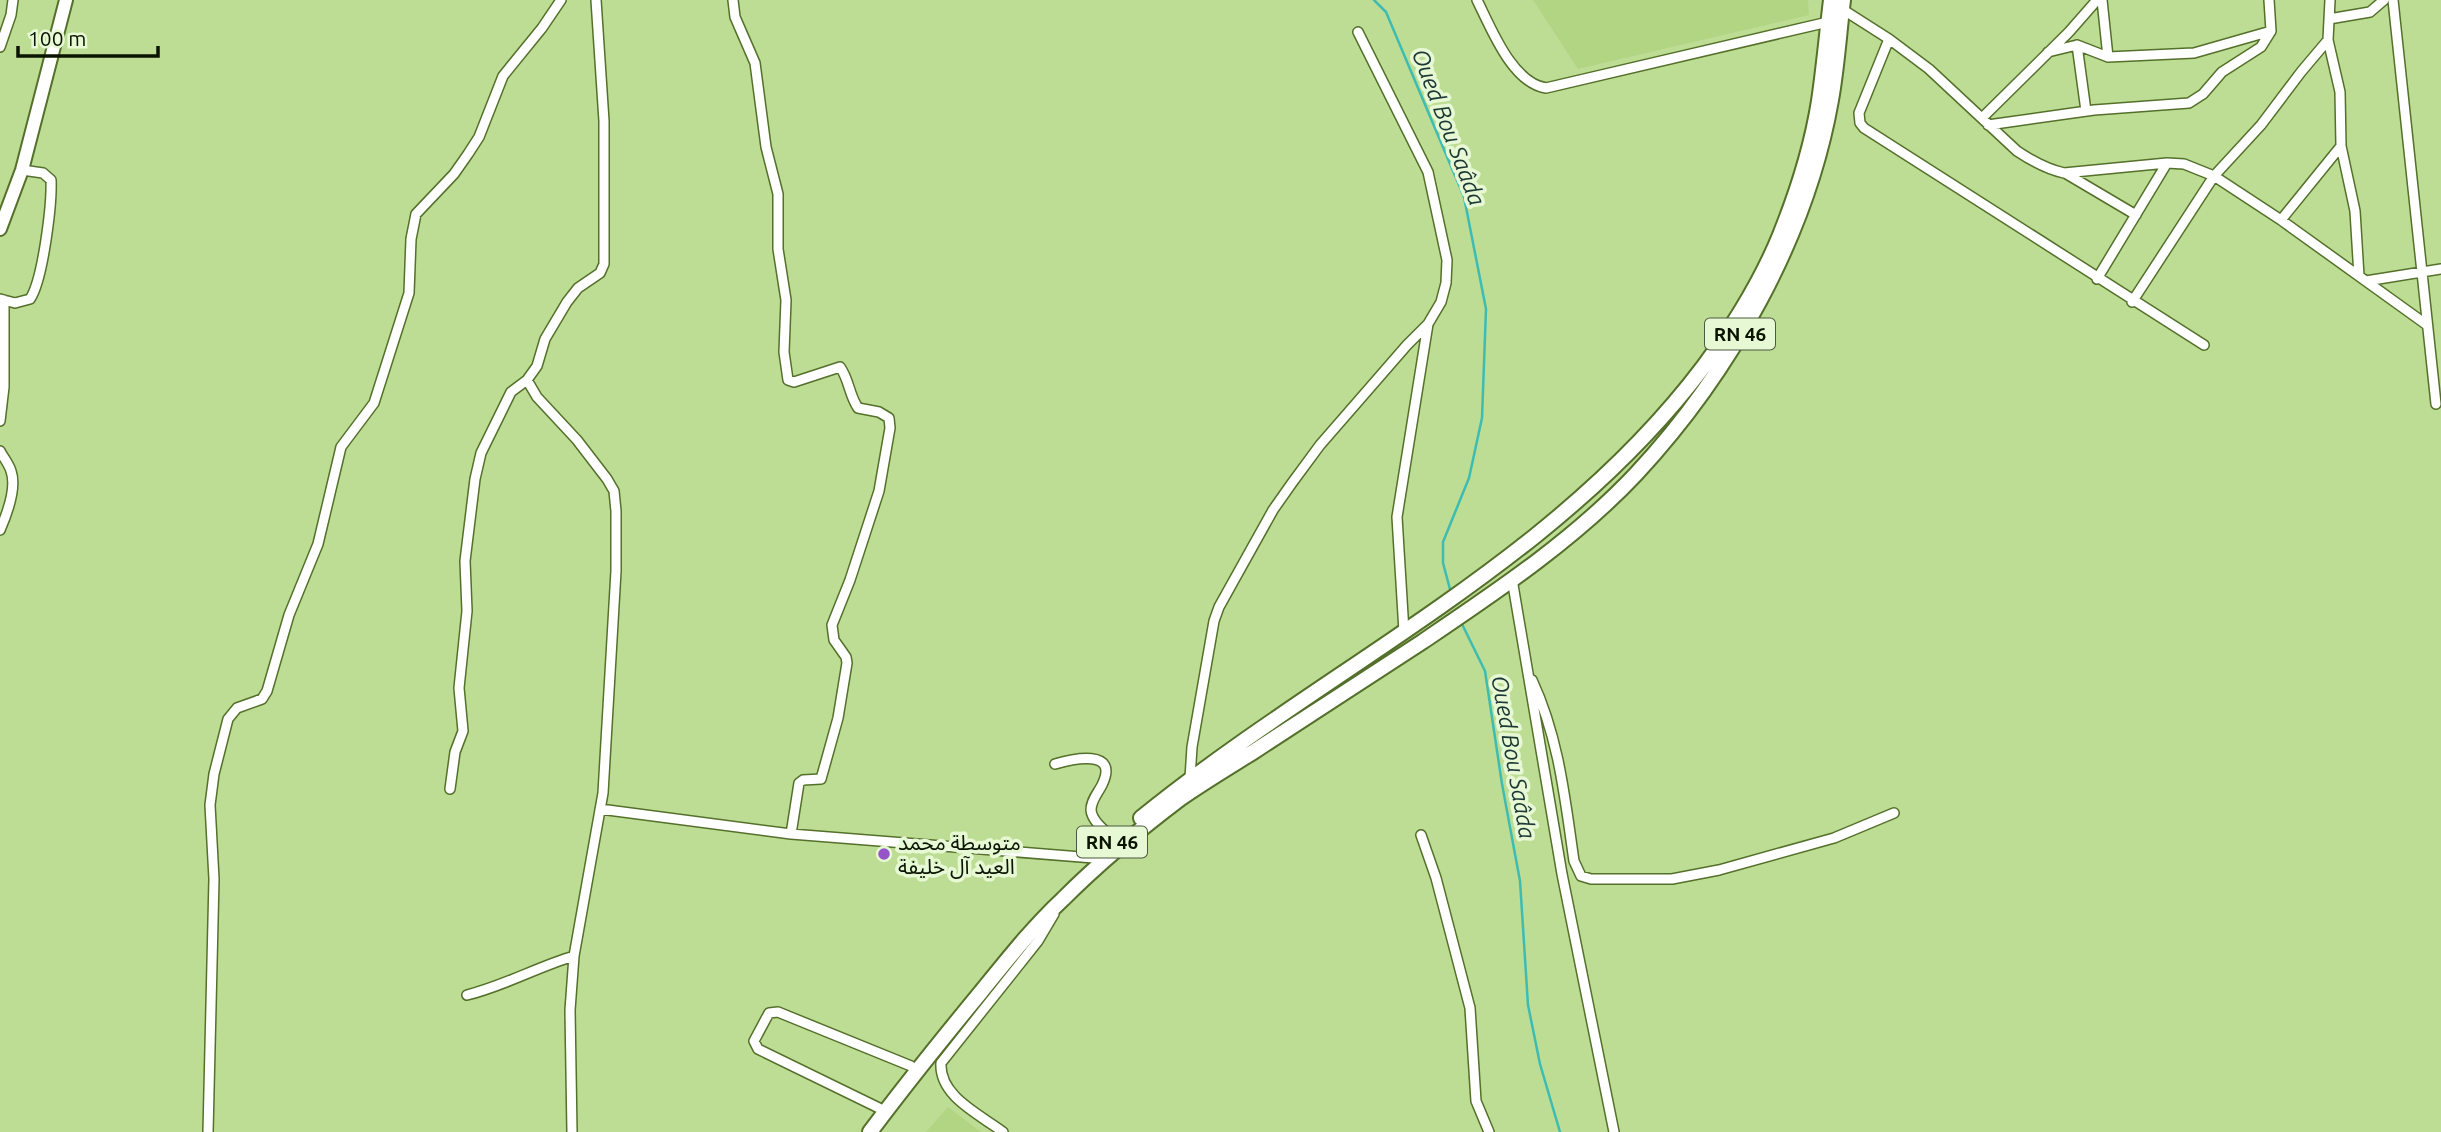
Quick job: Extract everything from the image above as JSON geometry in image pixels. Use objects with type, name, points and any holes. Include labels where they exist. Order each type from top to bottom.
[{"type":"main road","points":[[0,229],[22,170],[66,0]]},
{"type":"main road","name":"RN 46","points":[[870,1132],[920,1065],[986,985],[1115,840],[1190,778],[1482,578],[1584,496],[1626,458],[1674,406],[1737,320],[1780,236],[1819,102],[1828,22],[1838,3]]},
{"type":"main road","name":"RN 46","points":[[860,1132],[967,996],[1042,909],[1100,858],[1182,798],[1424,641],[1512,579],[1557,544],[1636,474],[1683,419],[1748,322],[1789,243],[1811,177],[1831,101],[1838,3]]},
{"type":"street","points":[[0,47],[13,0]]},
{"type":"street","points":[[208,1132],[214,879],[210,805],[214,774],[228,719],[237,708],[262,699],[267,691],[289,615],[318,544],[341,447],[377,395],[409,293],[411,239],[416,214],[454,174],[468,154],[479,137],[503,76],[561,0]]},
{"type":"street","points":[[450,789],[456,752],[463,731],[459,688],[467,611],[465,561],[475,479],[481,453],[510,392],[527,380],[537,366],[545,339],[567,302],[578,288],[600,273],[604,264],[604,121],[596,0]]},
{"type":"street","points":[[733,0],[735,17],[755,63],[766,147],[778,194],[778,249],[786,300],[784,352],[788,380],[794,382],[840,367],[858,408],[885,415],[889,418],[890,428],[879,491],[832,625],[834,640],[847,663],[838,718],[821,779],[799,782],[791,834]]},
{"type":"street","points":[[1477,0],[1516,70],[1538,87],[1546,88],[1828,22]]},
{"type":"street","points":[[1985,122],[2096,0]]},
{"type":"street","points":[[2102,0],[2108,57]]},
{"type":"street","points":[[1985,122],[2189,103],[2203,94],[2222,72],[2261,47],[2271,31],[2269,0]]},
{"type":"street","points":[[2330,0],[2328,40],[2340,92],[2341,146],[2355,211],[2363,279]]},
{"type":"street","points":[[2329,19],[2370,12],[2384,0]]},
{"type":"street","points":[[2393,0],[2436,404]]},
{"type":"street","points":[[1838,3],[1929,69],[1985,122],[2033,162],[2064,173],[2136,215]]},
{"type":"street","points":[[2048,52],[2077,45],[2108,57],[2194,52],[2271,31]]},
{"type":"street","points":[[1190,778],[1192,747],[1214,621],[1219,607],[1273,510],[1320,445],[1406,345],[1428,324],[1441,302],[1447,283],[1447,260],[1428,172],[1358,32]]},
{"type":"street","points":[[1889,39],[1859,113],[1860,123],[1864,128],[2132,302],[2204,345]]},
{"type":"street","points":[[2132,302],[2214,176],[2261,125],[2328,40]]},
{"type":"street","points":[[2077,45],[2086,111]]},
{"type":"street","points":[[2281,220],[2341,146]]},
{"type":"street","points":[[2064,173],[2167,163],[2184,164],[2214,176],[2281,220],[2427,325]]},
{"type":"street","points":[[2097,279],[2167,163]]},
{"type":"street","points":[[0,421],[4,387],[2,300],[23,302],[30,299],[37,284],[51,180],[43,173],[22,170]]},
{"type":"street","points":[[2363,279],[2441,269]]},
{"type":"street","points":[[1404,632],[1397,517],[1428,324]]},
{"type":"street","points":[[527,380],[537,397],[577,440],[614,491],[616,571],[600,809],[574,956],[570,1010],[572,1132]]},
{"type":"street","points":[[0,451],[11,469],[13,480],[0,530]]},
{"type":"street","points":[[1512,579],[1562,874],[1614,1132]]},
{"type":"street","points":[[1526,667],[1546,710],[1558,751],[1574,861],[1581,876],[1591,879],[1672,879],[1719,870],[1834,838],[1894,813]]},
{"type":"street","points":[[1055,764],[1089,757],[1104,766],[1105,776],[1092,802],[1092,813],[1096,821],[1115,840]]},
{"type":"street","points":[[600,809],[791,834],[1100,858]]},
{"type":"street","points":[[1421,835],[1433,869],[1470,1007],[1476,1101],[1489,1132]]},
{"type":"street","points":[[1003,1132],[950,1093],[943,1081],[941,1063],[1038,941],[1062,900]]},
{"type":"street","points":[[467,995],[487,990],[517,976],[574,956]]},
{"type":"street","points":[[878,1108],[758,1049],[754,1041],[767,1014],[778,1012],[911,1066]]},
{"type":"shaded area","points":[[1533,0],[1808,0],[1809,15],[1578,69]]},
{"type":"shaded area","points":[[948,1107],[981,1132],[926,1132]]},
{"type":"waterway","name":"Oued Bou Saâda","points":[[1374,0],[1386,12],[1464,197],[1486,309],[1482,418],[1469,478],[1443,542],[1443,563],[1451,593]]},
{"type":"waterway","name":"Oued Bou Saâda","points":[[1461,622],[1485,671],[1520,881],[1528,1005],[1540,1064],[1560,1132]]},
{"type":"place","name":"متوسطة محمد العيد آل خليفة","points":[[884,854]]}]
